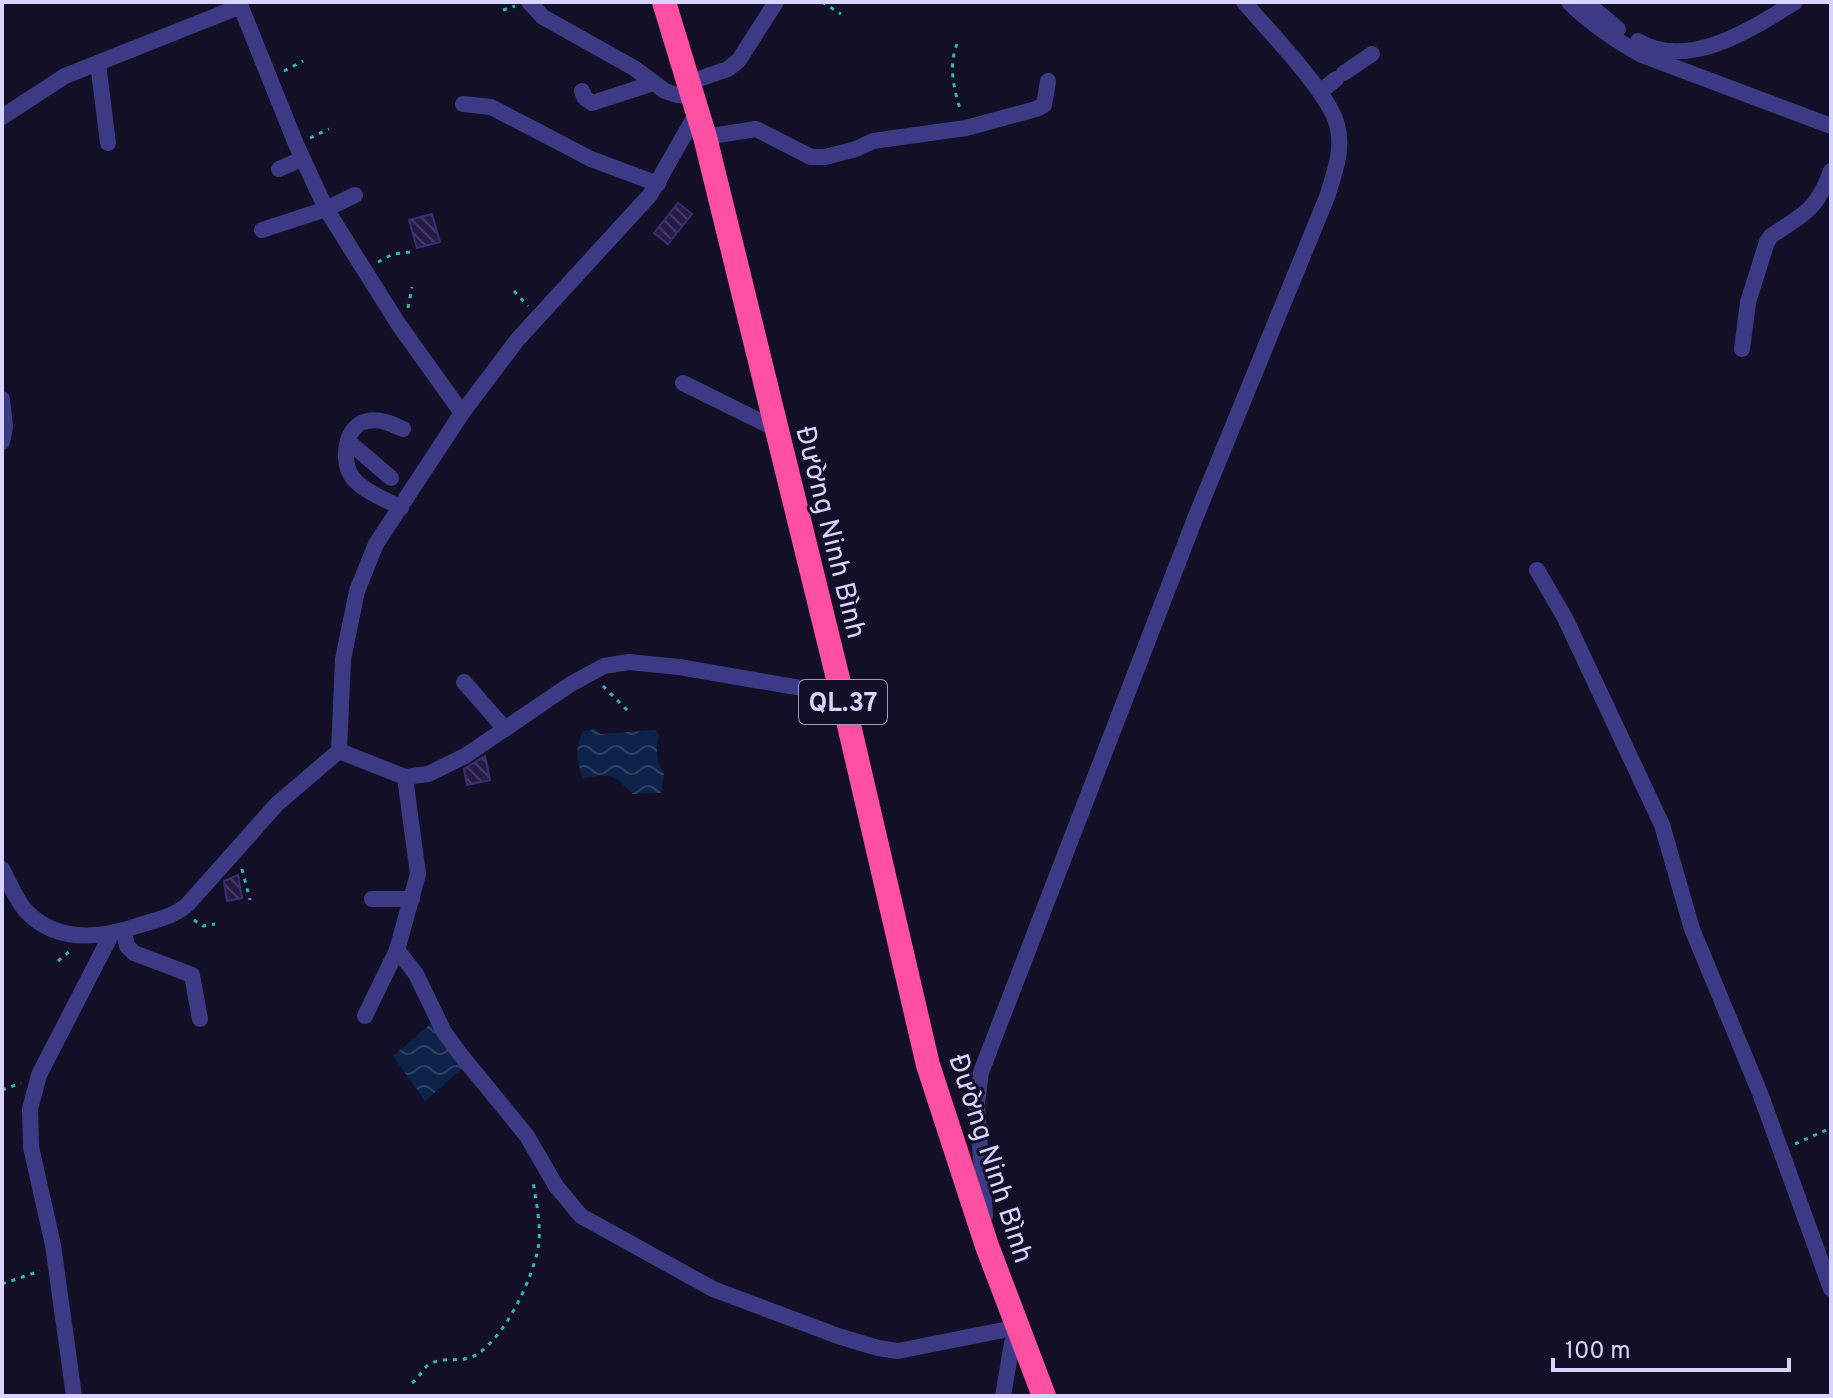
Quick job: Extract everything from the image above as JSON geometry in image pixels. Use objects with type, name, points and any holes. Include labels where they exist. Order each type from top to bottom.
[{"type":"highway","name":"Đường Ninh Bình","points":[[664,2],[705,137],[842,695],[928,1065],[987,1246],[1044,1396]]},
{"type":"street","points":[[529,2],[543,17],[634,68],[665,91],[694,96]]},
{"type":"street","points":[[2,869],[7,887],[25,910],[54,930],[70,935],[117,933],[172,915],[186,906],[277,804],[339,751],[341,680],[352,610],[376,544],[462,413],[518,339],[658,184],[694,96],[739,60],[776,2]]},
{"type":"street","points":[[987,1246],[977,1103],[981,1072],[1196,516],[1327,197],[1336,168],[1340,142],[1337,122],[1320,92],[1244,2]]},
{"type":"street","points":[[1569,2],[1584,18],[1642,55],[1831,126]]},
{"type":"street","points":[[1586,2],[1612,26],[1643,45],[1672,53],[1698,51],[1795,2]]},
{"type":"street","points":[[2,117],[65,76],[240,4],[299,152],[326,209],[462,413]]},
{"type":"street","points":[[1320,92],[1372,54]]},
{"type":"street","points":[[98,63],[108,143]]},
{"type":"street","points":[[705,137],[756,129],[811,157],[825,157],[873,141],[966,128],[1044,105],[1048,81]]},
{"type":"street","points":[[582,91],[592,103],[654,83]]},
{"type":"street","points":[[463,104],[491,107],[591,159],[658,184]]},
{"type":"street","points":[[279,169],[299,152]]},
{"type":"street","points":[[1742,349],[1748,302],[1767,242],[1817,203],[1831,171]]},
{"type":"street","points":[[262,230],[326,209],[355,195]]},
{"type":"street","points":[[683,383],[776,429]]},
{"type":"street","points":[[2,399],[5,427],[2,442]]},
{"type":"street","points":[[401,508],[360,485],[351,476],[345,452],[356,426],[366,421],[386,422],[403,429]]},
{"type":"street","points":[[349,442],[391,478]]},
{"type":"street","points":[[1537,570],[1565,618],[1662,825],[1692,929],[1760,1093],[1831,1289]]},
{"type":"street","points":[[339,751],[405,777],[428,774],[465,756],[590,673],[604,666],[629,662],[679,667],[842,695]]},
{"type":"street","points":[[464,682],[505,729]]},
{"type":"street","points":[[365,1016],[397,950],[418,874],[405,777]]},
{"type":"street","points":[[372,899],[412,899]]},
{"type":"street","points":[[117,933],[130,951],[192,975],[200,1019]]},
{"type":"street","points":[[74,1396],[56,1266],[31,1147],[30,1109],[39,1075],[117,933]]},
{"type":"street","points":[[397,950],[416,974],[444,1032],[527,1136],[556,1186],[581,1216],[713,1289],[878,1348],[898,1351],[1019,1331]]},
{"type":"street","points":[[1003,1396],[1012,1343],[1019,1331]]},
{"type":"path","points":[[822,2],[841,14]]},
{"type":"path","points":[[957,44],[952,63],[956,96],[966,128]]},
{"type":"path","points":[[270,79],[303,61]]},
{"type":"path","points":[[299,152],[329,129]]},
{"type":"path","points":[[364,270],[393,254],[410,252]]},
{"type":"path","points":[[590,673],[631,714]]},
{"type":"path","points":[[233,853],[243,870],[250,900]]},
{"type":"path","points":[[186,906],[196,924],[215,924]]},
{"type":"path","points":[[1780,1150],[1831,1128]]},
{"type":"path","points":[[412,1383],[425,1367],[435,1362],[464,1361],[473,1357],[497,1337],[507,1321],[531,1271],[539,1246],[532,1169]]},
{"type":"path","points":[[2,1284],[56,1266]]},
{"type":"water","points":[[596,729],[600,734],[655,730],[659,735],[658,760],[664,774],[661,793],[633,794],[611,777],[583,778],[578,760],[579,743],[583,731]]},
{"type":"water","points":[[434,1021],[465,1066],[425,1101],[393,1056]]},
{"type":"building","points":[[678,203],[692,214],[668,244],[654,233]]},
{"type":"building","points":[[432,214],[440,242],[417,248],[409,220]]},
{"type":"building","points":[[485,756],[490,780],[467,785],[464,769]]},
{"type":"building","points":[[238,875],[242,898],[227,901],[224,881]]}]
